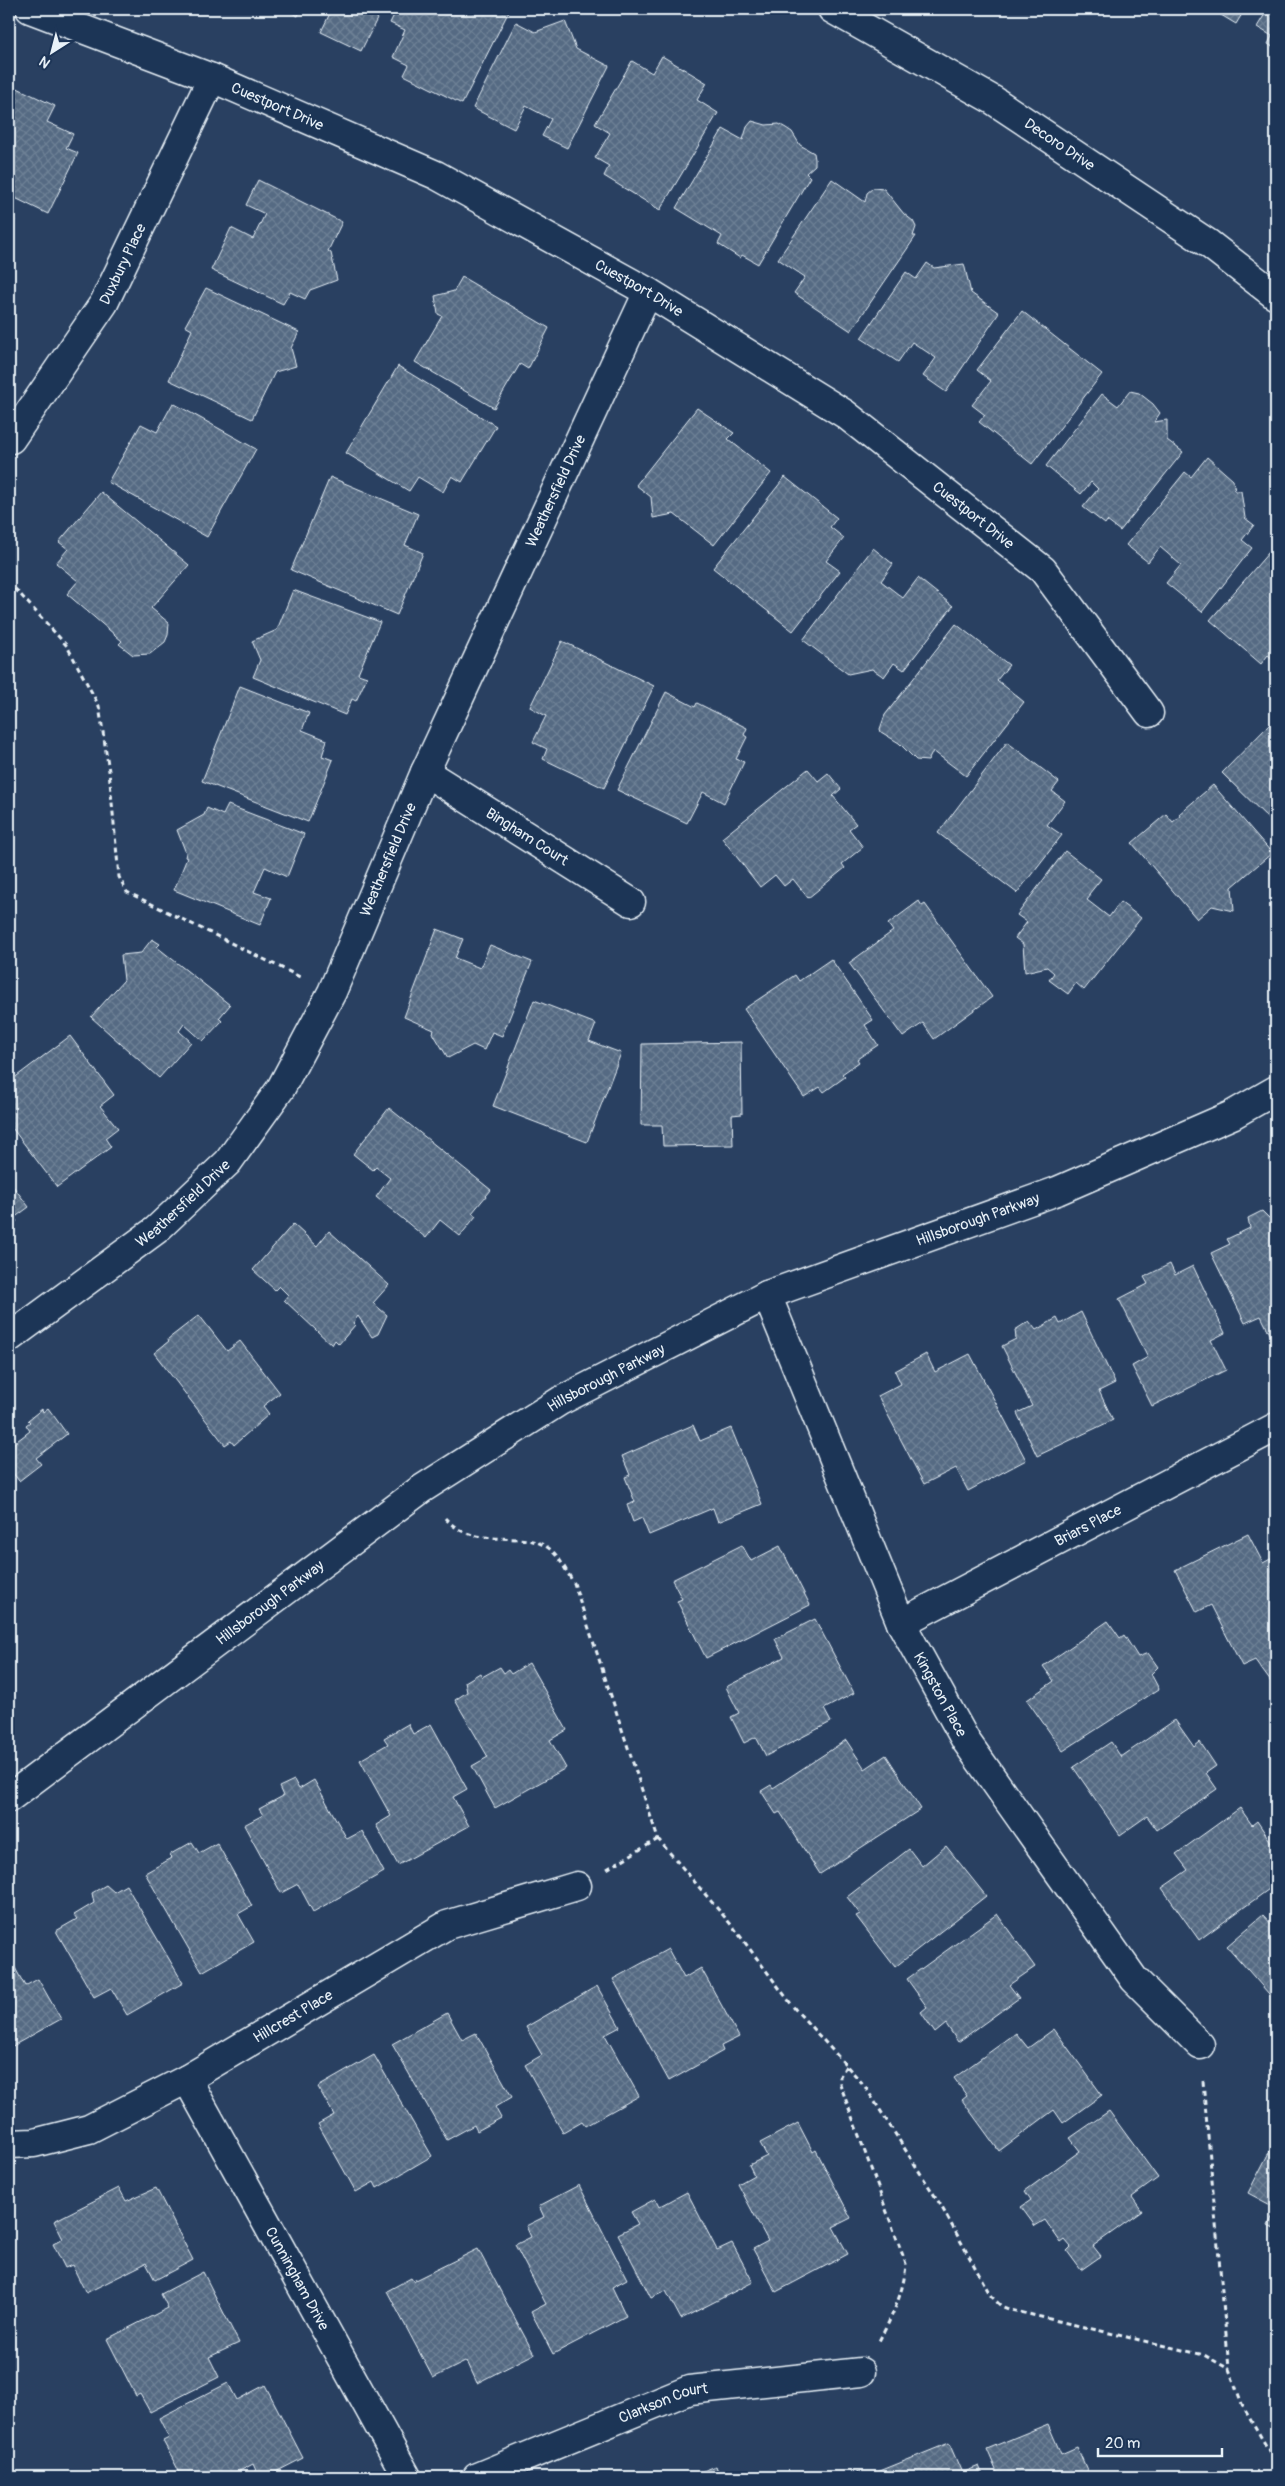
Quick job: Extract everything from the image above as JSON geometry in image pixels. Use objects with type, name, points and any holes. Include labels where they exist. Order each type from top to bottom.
[{"type":"street","name":"Cuestport Drive","points":[[30,9],[212,78],[436,175],[648,292],[845,414],[1043,570],[1149,713]]},
{"type":"street","name":"Decoro Drive","points":[[832,9],[993,100],[1209,244],[1276,296]]},
{"type":"street","name":"Duxbury Place","points":[[11,438],[104,303],[212,78]]},
{"type":"street","name":"Weathersfield Drive","points":[[9,1338],[156,1230],[228,1162],[281,1088],[332,992],[425,772],[648,292]]},
{"type":"street","name":"Bingham Court","points":[[425,772],[631,902]]},
{"type":"street","name":"Hillsborough Parkway","points":[[9,1798],[420,1490],[560,1401],[767,1296],[1057,1191],[1232,1116],[1276,1090]]},
{"type":"street","name":"Kingston Place","points":[[767,1296],[901,1623],[966,1741],[1134,1979],[1200,2044]]},
{"type":"street","name":"Briars Place","points":[[901,1623],[1276,1427]]},
{"type":"street","name":"Hillcrest Place","points":[[9,2144],[34,2143],[89,2129],[187,2079],[447,1925],[577,1886]]},
{"type":"street","name":"Cunningham Drive","points":[[187,2079],[407,2477]]},
{"type":"street","name":"Clarkson Court","points":[[477,2477],[689,2390],[861,2372]]},
{"type":"path","points":[[9,582],[67,646],[99,706],[109,770],[119,878],[127,892],[332,992]]},
{"type":"path","points":[[420,1490],[450,1524],[477,1537],[532,1540],[552,1550],[574,1583],[658,1839],[734,1928],[795,2009],[864,2086],[940,2204],[991,2296],[1002,2306],[1011,2310],[1204,2355],[1229,2369]]},
{"type":"path","points":[[577,1886],[658,1839]]},
{"type":"path","points":[[1200,2044],[1229,2369],[1242,2404],[1276,2463]]},
{"type":"path","points":[[846,2066],[840,2076],[840,2084],[906,2264],[905,2280],[893,2315],[861,2372]]},
{"type":"building","points":[[284,9],[301,9],[298,16]]},
{"type":"building","points":[[332,9],[382,9],[361,51],[321,32]]},
{"type":"building","points":[[397,9],[510,9],[462,104],[404,75],[409,65],[393,57],[405,30],[390,23]]},
{"type":"building","points":[[1211,9],[1245,9],[1236,24]]},
{"type":"building","points":[[1268,9],[1276,9],[1276,49],[1268,44],[1272,36],[1257,27]]},
{"type":"building","points":[[565,21],[576,49],[609,66],[567,148],[542,136],[551,119],[526,106],[514,129],[473,108],[516,22],[535,32]]},
{"type":"building","points":[[662,56],[707,83],[697,100],[718,113],[660,210],[604,176],[609,166],[595,158],[610,133],[595,124],[632,61],[652,73]]},
{"type":"building","points":[[9,84],[55,106],[47,122],[73,134],[66,148],[78,153],[48,214],[9,195]]},
{"type":"building","points":[[752,121],[766,125],[779,124],[786,128],[792,132],[800,145],[814,153],[815,159],[815,165],[806,173],[810,177],[758,264],[742,255],[740,258],[718,244],[722,236],[676,208],[723,129],[743,140],[747,127]]},
{"type":"building","points":[[832,179],[865,202],[867,193],[873,188],[884,189],[904,214],[913,221],[916,227],[913,236],[916,236],[851,331],[794,293],[805,277],[778,259]]},
{"type":"building","points":[[258,180],[342,222],[328,251],[331,253],[337,280],[310,290],[305,299],[290,292],[283,304],[211,270],[231,228],[253,239],[265,214],[246,205]]},
{"type":"building","points":[[9,217],[15,220],[9,234]]},
{"type":"building","points":[[927,263],[934,268],[964,264],[971,293],[999,313],[946,392],[923,376],[936,358],[912,342],[898,362],[861,338],[906,272],[916,279]]},
{"type":"building","points":[[462,277],[549,328],[528,369],[520,364],[494,408],[415,362],[442,316],[438,314],[435,296],[454,291]]},
{"type":"building","points":[[206,288],[299,332],[291,348],[296,366],[275,372],[252,419],[169,380],[192,330],[185,326]]},
{"type":"building","points":[[1022,311],[1102,374],[1032,464],[979,422],[985,415],[972,405],[991,381],[977,370]]},
{"type":"building","points":[[398,366],[496,426],[462,482],[452,476],[443,492],[418,477],[409,491],[346,453]]},
{"type":"building","points":[[1130,391],[1139,393],[1153,404],[1160,413],[1154,422],[1167,420],[1167,440],[1183,452],[1120,531],[1107,521],[1105,524],[1083,507],[1098,489],[1091,482],[1081,494],[1046,466],[1102,394],[1118,406]]},
{"type":"building","points":[[173,403],[256,449],[207,537],[108,482],[141,424],[157,432]]},
{"type":"building","points":[[697,408],[734,433],[728,439],[771,473],[714,545],[674,514],[653,518],[651,497],[636,485]]},
{"type":"building","points":[[1207,457],[1233,480],[1235,491],[1241,491],[1245,518],[1254,525],[1242,540],[1252,548],[1202,612],[1166,583],[1181,565],[1160,547],[1148,562],[1126,545],[1185,472],[1191,477]]},
{"type":"building","points":[[330,477],[418,514],[405,545],[423,553],[397,615],[291,570]]},
{"type":"building","points":[[785,477],[837,518],[830,527],[844,538],[826,561],[840,571],[793,631],[713,568]]},
{"type":"building","points":[[101,492],[189,565],[151,608],[169,623],[165,642],[150,654],[133,655],[119,644],[122,641],[67,594],[78,581],[56,563],[68,549],[59,542]]},
{"type":"building","points":[[1276,544],[1276,662],[1268,655],[1261,664],[1210,620]]},
{"type":"building","points":[[873,548],[893,564],[881,581],[903,598],[918,578],[953,606],[904,670],[894,663],[884,677],[872,669],[848,674],[803,640]]},
{"type":"building","points":[[293,590],[380,622],[358,674],[367,677],[356,701],[352,699],[345,715],[253,677],[260,660],[252,641],[277,630]]},
{"type":"building","points":[[956,624],[1009,665],[997,680],[1024,702],[966,776],[933,751],[928,761],[916,760],[899,743],[881,732],[880,729],[885,715]]},
{"type":"building","points":[[562,641],[654,686],[604,788],[543,759],[547,749],[533,742],[546,716],[530,707]]},
{"type":"building","points":[[240,686],[309,713],[302,730],[327,740],[322,756],[333,760],[308,822],[202,781]]},
{"type":"building","points":[[666,692],[695,707],[697,703],[747,728],[744,735],[747,737],[736,759],[744,762],[724,803],[703,792],[687,823],[617,790]]},
{"type":"building","points":[[1270,724],[1276,730],[1276,826],[1222,773]]},
{"type":"building","points":[[1007,742],[1059,782],[1052,791],[1065,801],[1047,825],[1062,835],[1017,893],[938,833]]},
{"type":"building","points":[[808,769],[818,781],[828,773],[841,789],[833,796],[856,824],[849,829],[863,847],[842,864],[845,868],[808,898],[793,879],[784,886],[775,875],[760,887],[722,838]]},
{"type":"building","points":[[1213,785],[1272,853],[1232,887],[1234,911],[1212,906],[1197,919],[1132,843],[1166,814],[1173,822],[1180,816],[1179,814]]},
{"type":"building","points":[[228,805],[304,834],[287,877],[265,867],[254,892],[271,898],[260,925],[174,890],[187,858],[185,857],[186,853],[177,830],[204,815],[207,808],[223,815]]},
{"type":"building","points":[[1065,851],[1101,879],[1089,894],[1091,895],[1087,900],[1109,917],[1120,902],[1141,918],[1084,990],[1076,983],[1068,994],[1049,980],[1054,973],[1047,967],[1025,972],[1023,944],[1015,938],[1027,922],[1017,915]]},
{"type":"building","points":[[919,901],[922,906],[925,904],[992,997],[934,1039],[923,1023],[903,1037],[849,963],[893,931],[888,924]]},
{"type":"building","points":[[437,929],[463,939],[455,958],[480,968],[490,945],[532,962],[502,1036],[492,1032],[484,1050],[473,1045],[448,1058],[433,1033],[434,1030],[404,1017]]},
{"type":"building","points":[[152,939],[160,944],[157,947],[230,1005],[219,1018],[222,1021],[203,1041],[184,1024],[179,1031],[191,1042],[159,1078],[91,1017],[124,980],[121,955],[141,953]]},
{"type":"building","points":[[831,959],[873,1020],[865,1025],[878,1045],[857,1059],[859,1062],[842,1074],[845,1077],[824,1092],[820,1087],[804,1097],[744,1009],[795,975],[799,981]]},
{"type":"building","points":[[534,1000],[596,1024],[589,1041],[621,1053],[587,1142],[493,1106]]},
{"type":"building","points":[[70,1036],[114,1095],[100,1106],[118,1128],[105,1138],[111,1147],[57,1187],[9,1124],[9,1082]]},
{"type":"building","points":[[741,1042],[742,1114],[732,1115],[733,1145],[663,1146],[662,1125],[641,1125],[642,1044]]},
{"type":"building","points":[[389,1108],[491,1190],[472,1213],[476,1216],[460,1236],[440,1220],[426,1238],[376,1197],[390,1178],[376,1167],[373,1170],[353,1154]]},
{"type":"building","points":[[9,1181],[29,1207],[14,1218],[17,1221],[9,1228]]},
{"type":"building","points":[[1262,1211],[1269,1218],[1276,1214],[1275,1344],[1261,1316],[1245,1323],[1211,1253],[1230,1244],[1227,1239],[1250,1228],[1248,1218]]},
{"type":"building","points":[[293,1224],[317,1246],[329,1231],[389,1285],[373,1303],[387,1315],[378,1334],[372,1337],[358,1316],[353,1323],[355,1325],[339,1344],[335,1340],[332,1345],[284,1300],[288,1295],[279,1286],[275,1290],[253,1270]]},
{"type":"building","points":[[1170,1264],[1175,1275],[1193,1266],[1225,1333],[1211,1340],[1226,1370],[1152,1406],[1132,1366],[1148,1357],[1119,1299],[1148,1284],[1144,1277]]},
{"type":"building","points":[[1081,1312],[1115,1383],[1099,1391],[1113,1420],[1037,1456],[1017,1413],[1032,1406],[1002,1346],[1016,1339],[1015,1330],[1029,1321],[1036,1330],[1057,1318],[1060,1324]]},
{"type":"building","points":[[199,1315],[227,1351],[240,1341],[280,1393],[263,1406],[269,1414],[234,1445],[231,1441],[225,1445],[154,1353],[169,1341],[168,1339]]},
{"type":"building","points":[[926,1354],[935,1372],[970,1354],[1026,1460],[968,1491],[956,1468],[924,1484],[878,1396],[901,1384],[895,1371]]},
{"type":"building","points":[[48,1408],[67,1434],[36,1458],[41,1464],[19,1481],[9,1468],[9,1447],[30,1431],[26,1425],[30,1422],[28,1420],[42,1409],[43,1412]]},
{"type":"building","points":[[693,1425],[700,1441],[731,1428],[762,1504],[718,1522],[713,1508],[649,1535],[642,1518],[633,1522],[627,1505],[635,1502],[625,1477],[630,1475],[622,1456]]},
{"type":"building","points":[[1248,1534],[1263,1563],[1276,1556],[1276,1679],[1271,1682],[1255,1660],[1242,1666],[1211,1605],[1197,1612],[1175,1570]]},
{"type":"building","points":[[742,1545],[751,1561],[780,1546],[810,1605],[706,1658],[677,1601],[682,1599],[672,1580]]},
{"type":"building","points":[[815,1619],[854,1693],[824,1709],[831,1722],[766,1756],[756,1737],[744,1743],[731,1717],[739,1713],[726,1687],[784,1657],[775,1639]]},
{"type":"building","points":[[1108,1621],[1120,1638],[1124,1635],[1138,1657],[1148,1653],[1158,1667],[1151,1674],[1159,1689],[1063,1751],[1027,1700],[1054,1681],[1043,1666]]},
{"type":"building","points":[[529,1663],[567,1730],[550,1740],[566,1768],[495,1808],[472,1766],[488,1757],[455,1700],[467,1692],[465,1682],[480,1673],[482,1677],[500,1667],[504,1673],[508,1670],[511,1674]]},
{"type":"building","points":[[1175,1720],[1194,1747],[1200,1742],[1216,1766],[1206,1773],[1217,1789],[1157,1830],[1147,1816],[1120,1835],[1073,1767],[1111,1742],[1121,1757]]},
{"type":"building","points":[[408,1724],[413,1734],[431,1724],[467,1789],[453,1797],[469,1826],[398,1865],[376,1825],[391,1816],[360,1760],[388,1744],[384,1738]]},
{"type":"building","points":[[846,1740],[865,1769],[886,1755],[921,1809],[820,1874],[780,1812],[776,1814],[761,1791],[771,1785],[773,1788]]},
{"type":"building","points":[[294,1780],[299,1789],[314,1780],[347,1839],[362,1831],[384,1872],[313,1912],[298,1884],[281,1893],[244,1825],[263,1815],[259,1809],[283,1796],[279,1787]]},
{"type":"building","points":[[1240,1808],[1252,1825],[1257,1821],[1271,1842],[1276,1841],[1276,1884],[1199,1940],[1162,1888],[1188,1870],[1176,1854]]},
{"type":"building","points":[[192,1842],[199,1853],[217,1843],[252,1906],[238,1914],[254,1942],[202,1972],[145,1873],[172,1858],[169,1855]]},
{"type":"building","points":[[946,1846],[986,1896],[895,1967],[856,1916],[860,1914],[847,1897],[909,1849],[922,1866]]},
{"type":"building","points":[[106,1885],[114,1892],[126,1885],[183,1983],[127,2015],[111,1988],[94,1997],[56,1931],[77,1919],[74,1915],[94,1903],[92,1893]]},
{"type":"building","points":[[997,1914],[1035,1967],[1009,1985],[1019,1998],[958,2042],[946,2024],[935,2033],[921,2012],[927,2007],[907,1979]]},
{"type":"building","points":[[1263,1915],[1274,1927],[1276,1925],[1276,2002],[1227,1946]]},
{"type":"building","points":[[668,1949],[684,1978],[701,1968],[739,2037],[721,2046],[723,2051],[669,2081],[613,1979]]},
{"type":"building","points":[[9,1957],[25,1986],[38,1979],[61,2019],[9,2048]]},
{"type":"building","points":[[597,1986],[620,2027],[605,2035],[639,2096],[585,2126],[582,2122],[563,2133],[525,2065],[542,2055],[526,2027]]},
{"type":"building","points":[[447,2013],[462,2040],[476,2033],[512,2097],[495,2107],[501,2118],[477,2131],[474,2125],[447,2140],[392,2044]]},
{"type":"building","points":[[1054,2029],[1102,2095],[1063,2123],[1054,2110],[999,2151],[962,2100],[967,2096],[954,2078],[1016,2033],[1028,2048]]},
{"type":"building","points":[[374,2055],[432,2156],[377,2188],[374,2182],[356,2192],[318,2124],[334,2115],[318,2087]]},
{"type":"building","points":[[1109,2111],[1158,2178],[1132,2197],[1142,2211],[1093,2246],[1101,2256],[1081,2270],[1067,2251],[1071,2247],[1065,2240],[1061,2243],[1045,2220],[1035,2226],[1021,2207],[1031,2200],[1025,2191],[1080,2151],[1070,2138]]},
{"type":"building","points":[[798,2123],[813,2152],[816,2150],[851,2218],[833,2227],[848,2254],[776,2292],[753,2249],[768,2241],[738,2184],[754,2175],[749,2165],[767,2156],[760,2143]]},
{"type":"building","points":[[1276,2139],[1276,2208],[1248,2193]]},
{"type":"building","points":[[579,2185],[627,2279],[612,2287],[626,2316],[553,2354],[531,2312],[546,2304],[515,2245],[531,2237],[526,2226],[544,2217],[539,2206]]},
{"type":"building","points":[[119,2188],[126,2201],[156,2188],[193,2260],[155,2280],[146,2263],[86,2293],[72,2265],[65,2268],[53,2244],[63,2239],[54,2221]]},
{"type":"building","points":[[687,2192],[717,2250],[732,2243],[753,2282],[681,2319],[666,2291],[651,2298],[618,2234],[638,2224],[631,2212],[655,2199],[659,2207]]},
{"type":"building","points":[[1276,2209],[1276,2230],[1268,2226]]},
{"type":"building","points":[[478,2249],[534,2354],[477,2383],[467,2361],[433,2378],[387,2291],[411,2278],[413,2281]]},
{"type":"building","points":[[203,2272],[239,2343],[209,2357],[219,2377],[150,2412],[140,2394],[136,2396],[107,2339],[168,2308],[161,2294]]},
{"type":"building","points":[[228,2383],[237,2400],[265,2385],[303,2458],[266,2477],[259,2477],[253,2464],[228,2477],[182,2477],[163,2441],[169,2438],[159,2418]]},
{"type":"building","points":[[1048,2424],[1061,2454],[1077,2447],[1090,2477],[999,2477],[987,2449]]},
{"type":"building","points":[[949,2443],[962,2473],[979,2466],[984,2477],[877,2477],[875,2473]]},
{"type":"building","points":[[716,2466],[720,2477],[688,2477]]},
{"type":"building","points":[[309,2471],[313,2477],[296,2477]]},
{"type":"building","points":[[859,2472],[861,2477],[846,2477]]}]
